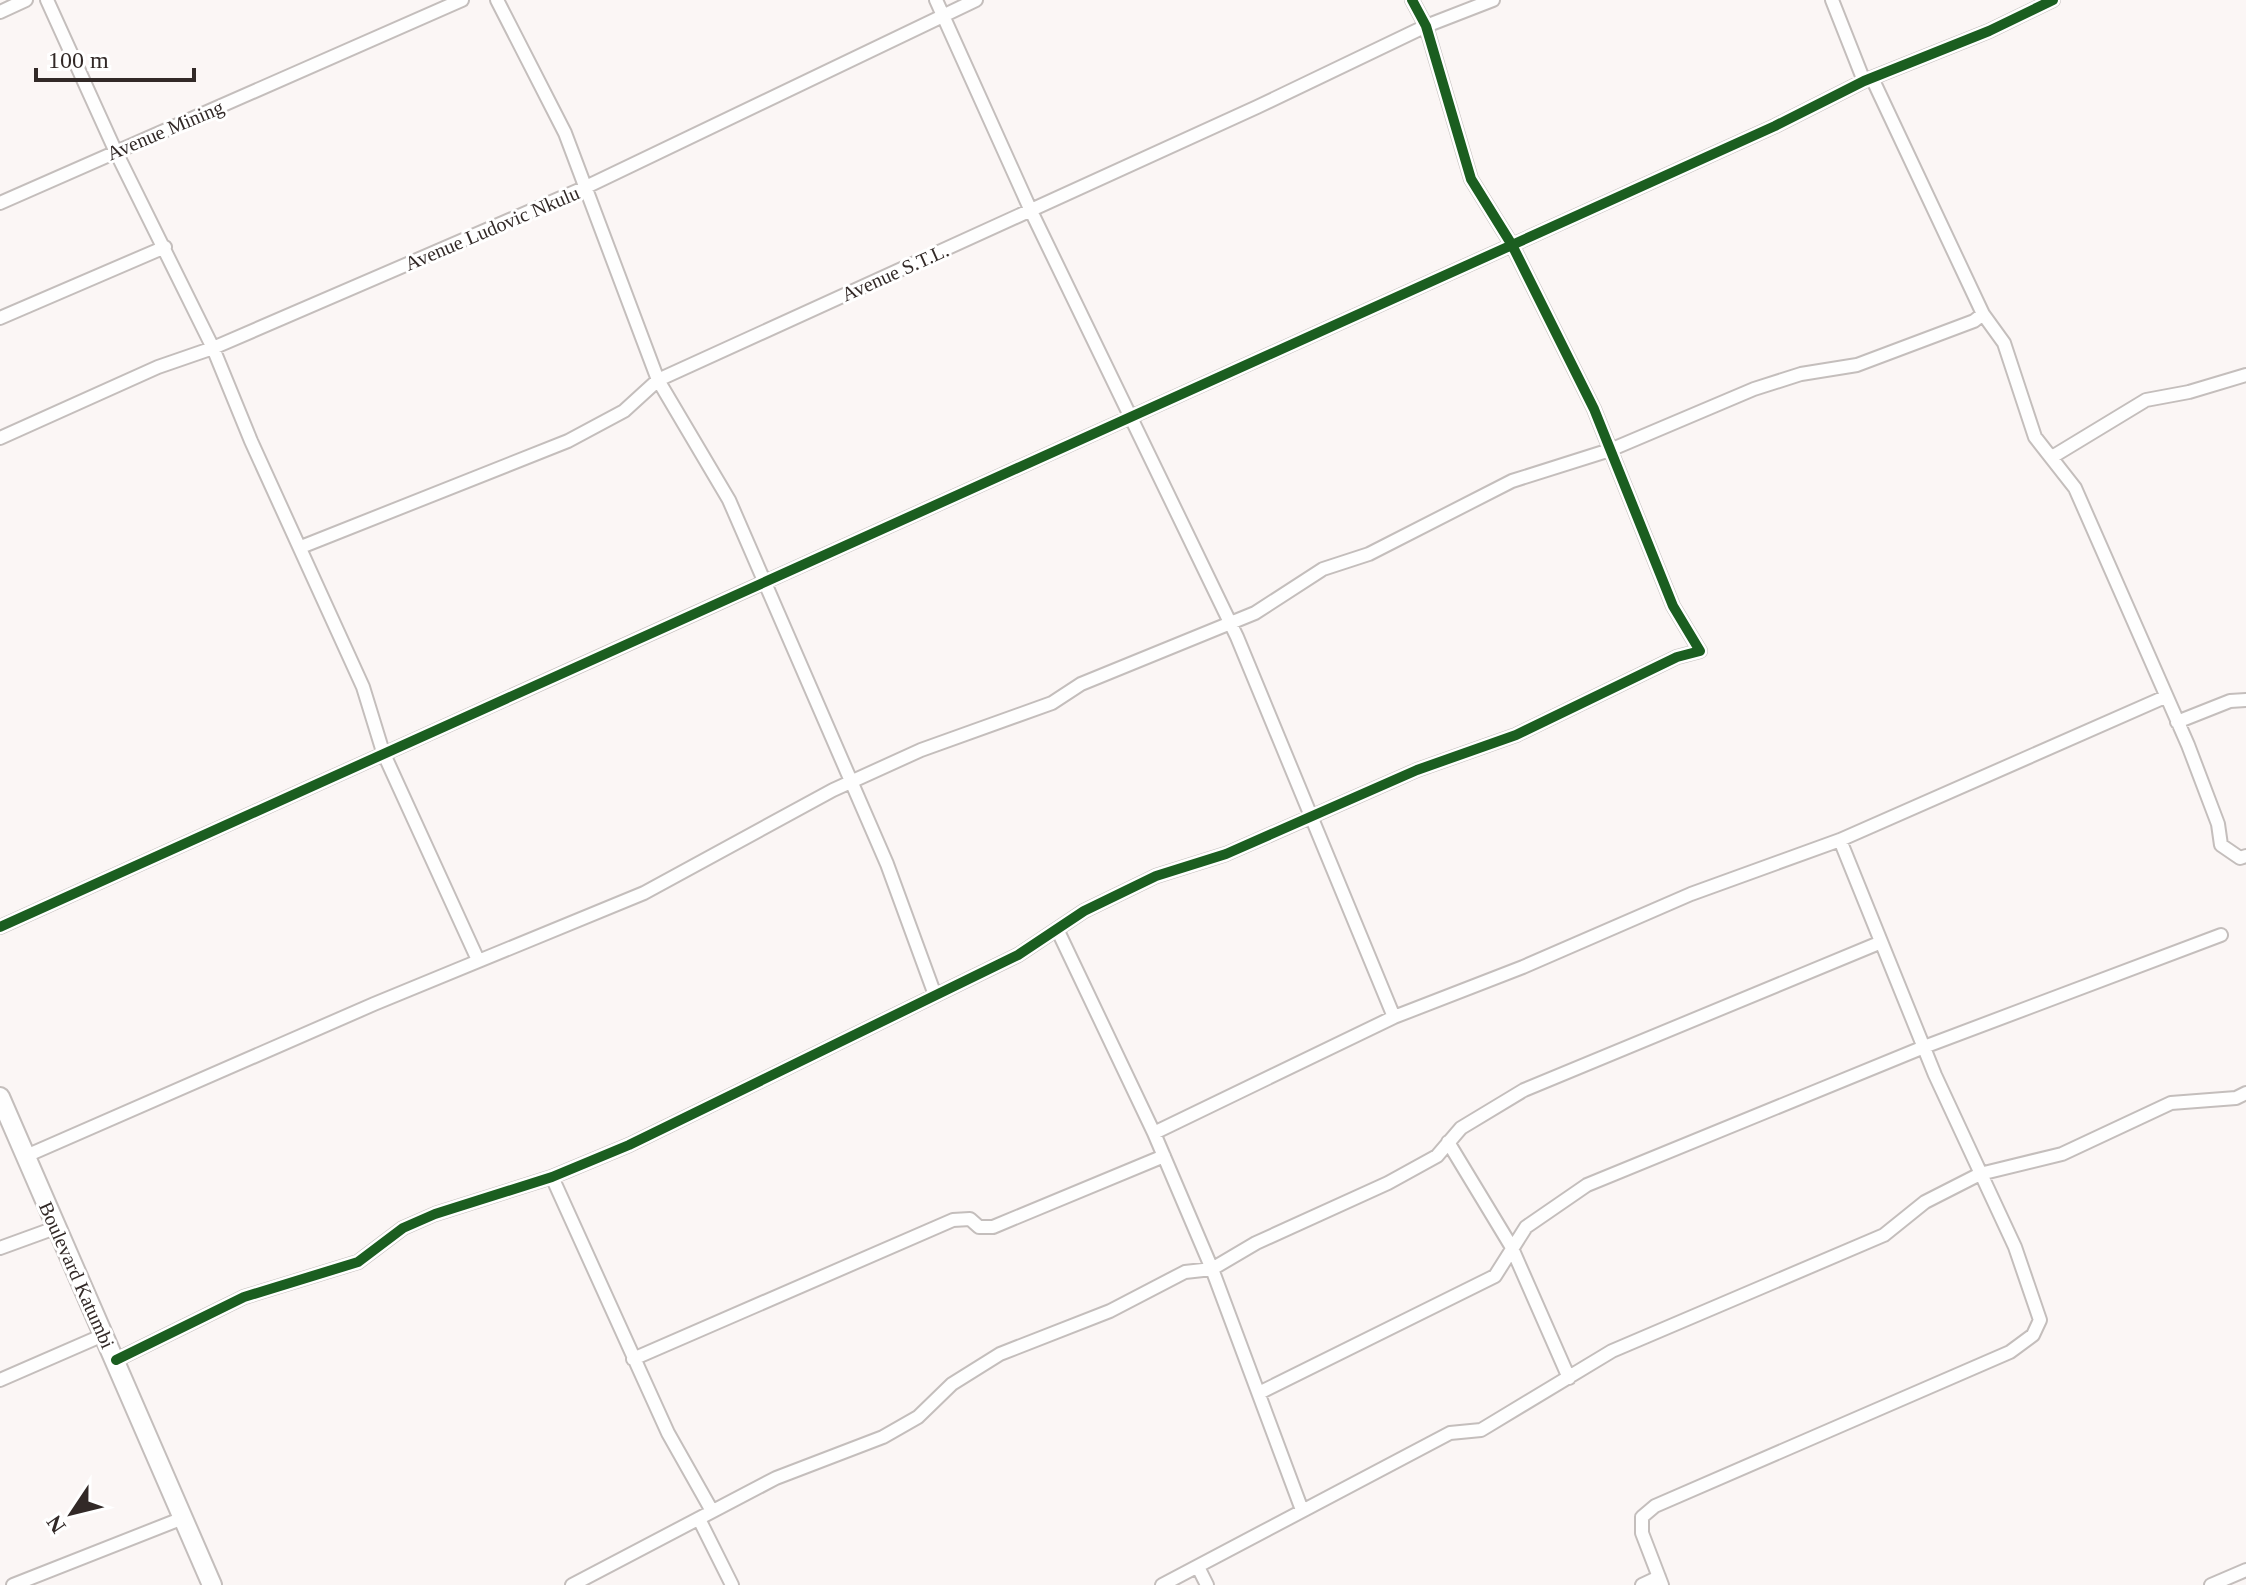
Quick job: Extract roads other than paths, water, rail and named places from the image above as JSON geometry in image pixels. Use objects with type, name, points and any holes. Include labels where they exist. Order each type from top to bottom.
[{"type":"street","points":[[0,12],[26,0]]},
{"type":"street","points":[[47,0],[115,150],[213,348],[251,441],[363,687],[383,752],[478,960]]},
{"type":"street","name":"Avenue Mining","points":[[0,203],[462,0]]},
{"type":"street","points":[[497,0],[565,133],[658,380],[729,500],[887,864],[935,995]]},
{"type":"street","points":[[936,0],[1031,211],[1229,621],[1394,1017]]},
{"type":"street","name":"Avenue Ludovic Nkulu","points":[[0,438],[158,367],[213,348],[586,187],[976,0]]},
{"type":"street","points":[[116,1360],[244,1297],[358,1262],[403,1228],[435,1214],[552,1177],[629,1145],[1018,955],[1057,929],[1156,876],[1226,854],[1417,770],[1516,735],[1677,657],[1700,651],[1678,616],[1610,450],[1512,245],[1471,179],[1426,26],[1412,0]]},
{"type":"street","name":"Avenue S.T.L.","points":[[301,547],[568,441],[624,411],[658,380],[1031,211],[1426,26],[1493,0]]},
{"type":"street","points":[[1832,0],[1983,314],[2004,343],[2035,437],[2075,488],[2177,722],[2218,824],[2221,845],[2240,858],[2246,856]]},
{"type":"street","points":[[0,927],[266,810],[383,752],[1775,126],[1868,79],[1989,31],[2053,0]]},
{"type":"street","points":[[0,318],[165,247]]},
{"type":"street","points":[[26,1156],[478,960],[644,893],[851,783],[921,750],[1052,703],[1081,684],[1229,621],[1255,613],[1323,569],[1369,554],[1512,481],[1610,450],[1754,389],[1801,374],[1857,365],[1974,321],[1983,314]]},
{"type":"street","points":[[2052,457],[2146,400],[2189,392],[2246,375]]},
{"type":"street","points":[[1154,1133],[1394,1017],[1523,967],[1691,894],[1840,840],[2165,697]]},
{"type":"street","points":[[2177,722],[2230,701],[2246,700]]},
{"type":"street","points":[[1642,1585],[1660,1581],[1642,1533],[1642,1517],[1655,1506],[2010,1352],[2033,1335],[2040,1320],[2035,1298],[1879,943],[1840,840]]},
{"type":"street","points":[[1057,929],[1154,1133],[1212,1269],[1302,1510]]},
{"type":"street","points":[[1259,1393],[1495,1276],[1511,1246],[1526,1227],[1587,1185],[1924,1047],[2221,935]]},
{"type":"street","points":[[572,1585],[789,1472],[883,1437],[918,1417],[952,1384],[1000,1354],[1084,1323],[1185,1272],[1212,1269],[1256,1243],[1417,1168],[1437,1156],[1478,1116],[1524,1090],[1879,943]]},
{"type":"street","points":[[1162,1585],[1450,1433],[1481,1430],[1612,1351],[1884,1235],[1925,1202],[1980,1174],[2062,1154],[2171,1103],[2236,1098],[2246,1093]]},
{"type":"street","name":"Boulevard Katumbi","points":[[2,1109],[26,1156],[101,1336],[116,1360],[212,1585]]},
{"type":"street","points":[[1448,1142],[1511,1246],[1569,1378]]},
{"type":"street","points":[[633,1359],[953,1220],[970,1219],[979,1227],[993,1227],[1164,1156]]},
{"type":"street","points":[[552,1177],[668,1433],[712,1511]]},
{"type":"street","points":[[0,1248],[55,1228]]},
{"type":"street","points":[[0,1380],[101,1336]]},
{"type":"street","points":[[13,1585],[183,1518]]},
{"type":"street","points":[[699,1519],[732,1585]]},
{"type":"street","points":[[1198,1567],[1207,1585]]},
{"type":"street","points":[[2211,1585],[2246,1570]]}]
